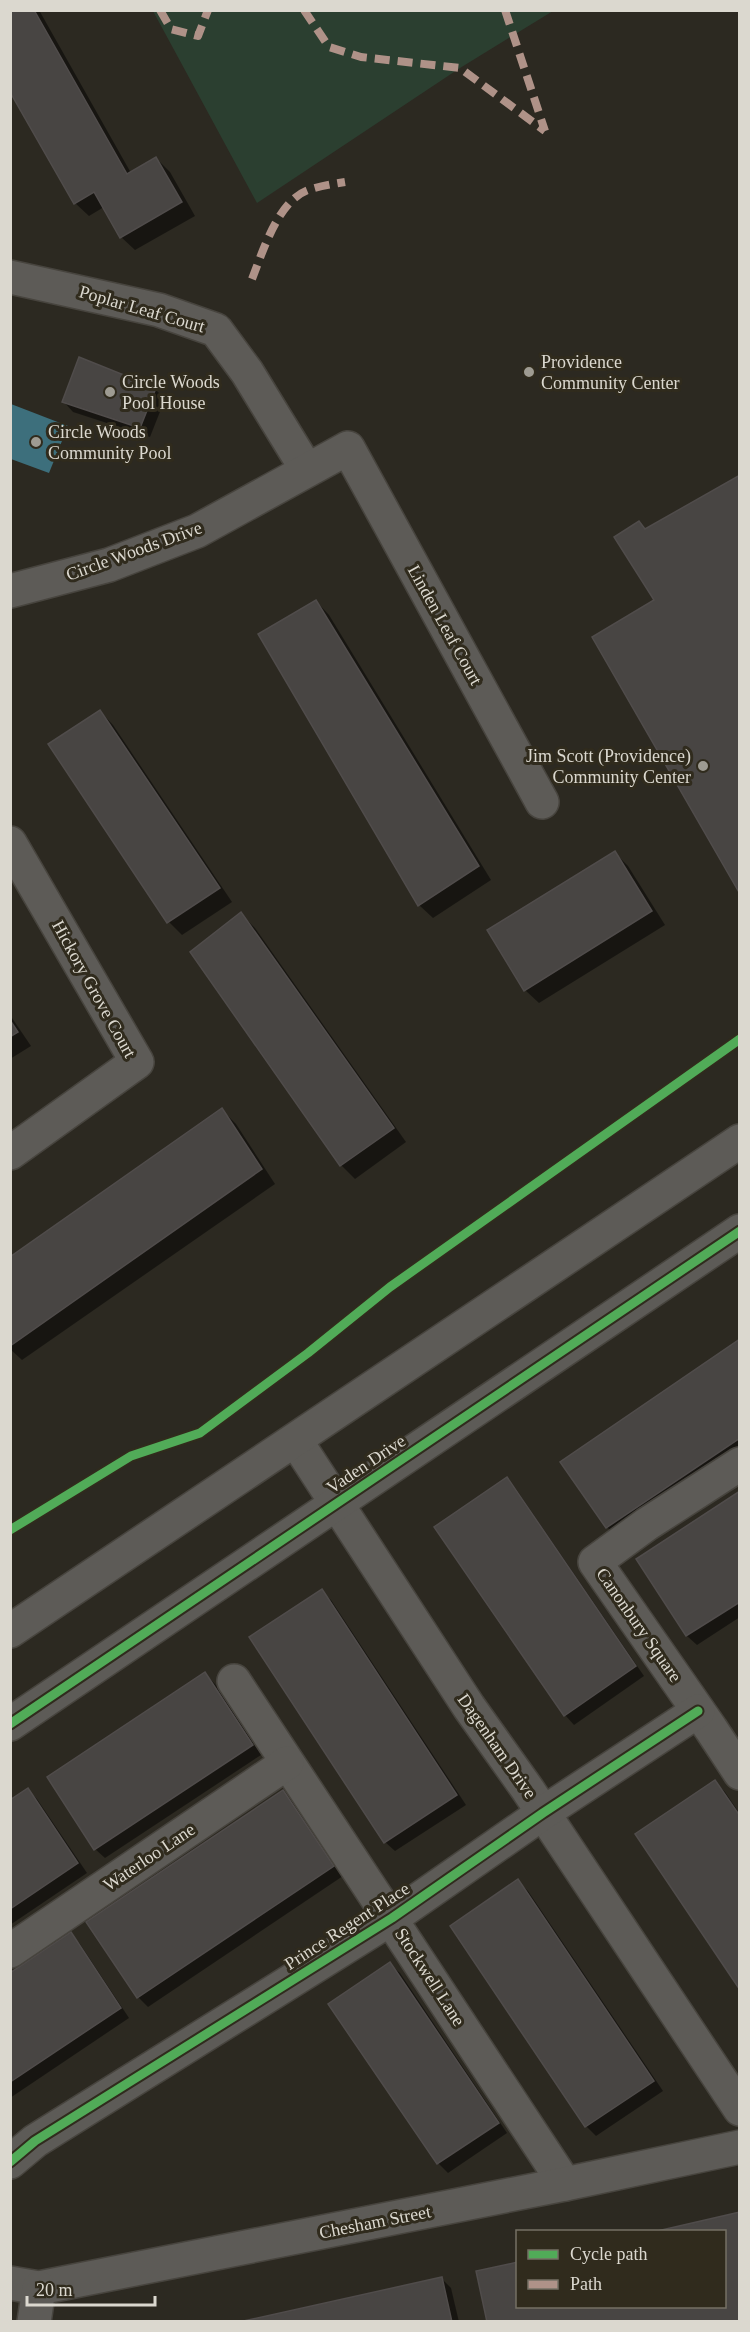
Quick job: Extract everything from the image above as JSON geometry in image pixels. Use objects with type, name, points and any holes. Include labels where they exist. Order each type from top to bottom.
[{"type":"street","name":"Poplar Leaf Court","points":[[10,277],[159,310],[216,330],[247,372],[308,470]]},
{"type":"street","name":"Circle Woods Drive","points":[[10,591],[108,565],[197,531],[348,448]]},
{"type":"street","name":"Linden Leaf Court","points":[[348,448],[542,802]]},
{"type":"street","name":"Hickory Grove Court","points":[[10,843],[137,1062],[10,1153]]},
{"type":"street","points":[[10,1631],[740,1141]]},
{"type":"street","name":"Vaden Drive","points":[[10,1724],[740,1231]]},
{"type":"street","name":"Dagenham Drive","points":[[296,1441],[469,1707],[543,1813],[740,2109]]},
{"type":"street","name":"Canonbury Square","points":[[740,1464],[647,1524],[595,1562],[740,1773]]},
{"type":"street","name":"Stockwell Lane","points":[[234,1681],[565,2184]]},
{"type":"street","name":"Prince Regent Place","points":[[10,2162],[35,2141],[392,1918],[543,1813],[698,1711]]},
{"type":"street","name":"Waterloo Lane","points":[[10,1951],[287,1763]]},
{"type":"street","name":"Chesham Street","points":[[25,2285],[565,2184],[740,2147]]},
{"type":"street","points":[[25,2285],[34,2322]]},
{"type":"green space","points":[[153,11],[553,11],[460,68],[257,203]]},
{"type":"water","name":"Circle Woods Community Pool","points":[[11,404],[68,426],[49,473],[11,459]]},
{"type":"building","points":[[10,10],[34,10],[127,174],[156,157],[182,202],[120,238],[94,192],[74,204],[10,92]]},
{"type":"building","name":"Circle Woods Pool House","points":[[79,357],[156,388],[140,428],[62,402]]},
{"type":"building","name":"Jim Scott (Providence) Community Center","points":[[740,475],[740,894],[592,637],[654,600],[614,537],[639,521],[645,529]]},
{"type":"building","points":[[316,600],[479,866],[418,906],[258,634]]},
{"type":"building","points":[[100,710],[220,888],[167,923],[48,744]]},
{"type":"building","points":[[615,851],[652,911],[524,991],[487,930]]},
{"type":"building","points":[[241,912],[394,1128],[340,1166],[190,952]]},
{"type":"building","points":[[10,1020],[18,1032],[10,1037]]},
{"type":"building","points":[[222,1108],[262,1169],[10,1346],[10,1257]]},
{"type":"building","points":[[740,1339],[740,1438],[606,1528],[560,1462]]},
{"type":"building","points":[[507,1477],[636,1666],[564,1716],[434,1527]]},
{"type":"building","points":[[740,1491],[740,1602],[686,1636],[636,1559]]},
{"type":"building","points":[[322,1589],[457,1795],[384,1843],[249,1637]]},
{"type":"building","points":[[205,1672],[253,1745],[94,1850],[47,1777]]},
{"type":"building","points":[[715,1780],[740,1816],[740,1990],[635,1834]]},
{"type":"building","points":[[28,1788],[78,1863],[10,1909],[10,1800]]},
{"type":"building","points":[[283,1790],[334,1866],[137,1998],[86,1922]]},
{"type":"building","points":[[518,1879],[654,2081],[585,2127],[450,1926]]},
{"type":"building","points":[[71,1932],[121,2008],[10,2082],[10,1973]]},
{"type":"building","points":[[390,1962],[499,2123],[437,2164],[328,2004]]},
{"type":"building","points":[[740,2212],[740,2322],[487,2322],[476,2271],[516,2262],[516,2308],[726,2308],[726,2230],[662,2230]]},
{"type":"building","points":[[442,2277],[452,2322],[239,2322]]},
{"type":"marked path","points":[[160,10],[171,29],[198,36],[208,10]]},
{"type":"marked path","points":[[304,10],[329,47],[361,57],[460,68],[545,131]]},
{"type":"marked path","points":[[505,10],[545,131]]},
{"type":"marked path","points":[[252,279],[273,228],[288,205],[308,190],[345,182]]},
{"type":"cycle path","points":[[10,1530],[131,1456],[200,1433],[308,1353],[390,1287],[740,1039]]},
{"type":"cycle path","points":[[10,1724],[740,1231]]},
{"type":"cycle path","points":[[10,2162],[35,2141],[392,1918],[543,1813],[698,1711]]},
{"type":"place","name":"Providence Community Center","points":[[529,372]]},
{"type":"place","name":"Circle Woods Pool House","points":[[110,392]]},
{"type":"place","name":"Circle Woods Community Pool","points":[[36,442]]},
{"type":"place","name":"Jim Scott (Providence) Community Center","points":[[703,766]]}]
